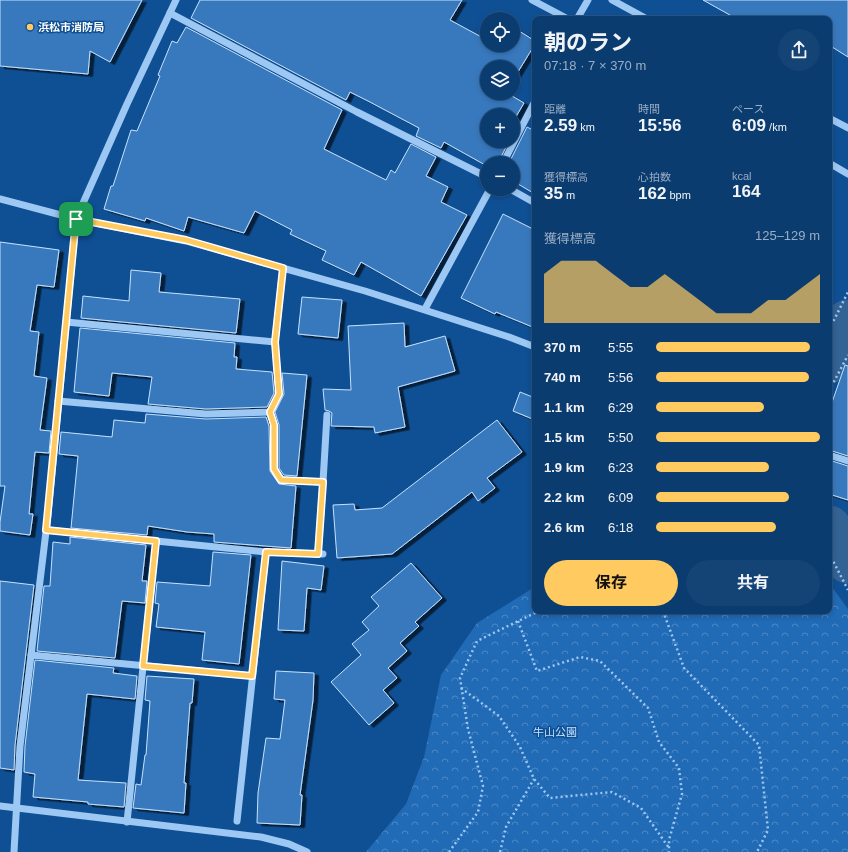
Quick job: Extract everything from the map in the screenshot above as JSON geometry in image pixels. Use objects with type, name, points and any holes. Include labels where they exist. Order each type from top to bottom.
[{"type":"street","points":[[14,852],[20,746],[46,530],[76,219],[127,104],[176,0]]},
{"type":"street","points":[[532,0],[562,16]]},
{"type":"street","points":[[579,16],[588,0]]},
{"type":"street","points":[[612,0],[641,16]]},
{"type":"street","points":[[170,13],[357,112],[480,173]]},
{"type":"street","points":[[507,156],[532,107]]},
{"type":"street","points":[[832,120],[848,128]]},
{"type":"street","points":[[832,165],[848,174]]},
{"type":"street","points":[[520,195],[532,201]]},
{"type":"street","points":[[425,310],[486,196]]},
{"type":"street","points":[[0,199],[76,219],[186,240],[365,291],[510,337],[532,346]]},
{"type":"street","points":[[283,268],[275,342],[279,394],[270,412],[274,425],[274,469],[281,480],[323,482]]},
{"type":"street","points":[[66,322],[275,342]]},
{"type":"street","points":[[58,401],[206,414],[270,412]]},
{"type":"street","points":[[46,530],[266,552],[320,554],[327,415]]},
{"type":"street","points":[[832,456],[848,461]]},
{"type":"street","points":[[127,822],[156,541]]},
{"type":"street","points":[[237,821],[266,552]]},
{"type":"street","points":[[31,655],[252,676]]},
{"type":"street","points":[[0,806],[261,837],[289,844],[307,852]]},
{"type":"path","points":[[832,324],[848,292]]},
{"type":"path","points":[[832,385],[848,355]]},
{"type":"path","points":[[832,559],[848,590]]},
{"type":"path","points":[[449,852],[478,812],[482,786],[468,729],[460,678],[477,641],[533,614]]},
{"type":"path","points":[[663,614],[684,668],[759,745],[768,830],[757,852]]},
{"type":"path","points":[[518,621],[537,671],[580,657],[600,661],[648,708],[659,742],[679,768],[682,794],[669,840],[669,850]]},
{"type":"path","points":[[461,688],[499,716],[520,747],[534,779],[550,798],[612,792],[641,808],[669,850]]},
{"type":"path","points":[[500,852],[506,827],[534,779]]},
{"type":"green space","name":"牛山公園","points":[[832,587],[848,609],[848,852],[366,852],[406,804],[424,757],[441,675],[477,623],[532,589],[532,614],[832,614]]},
{"type":"building","points":[[0,0],[142,0],[110,62],[90,51],[88,74],[0,66]]},
{"type":"building","points":[[200,0],[462,0],[450,20],[480,36],[480,52],[520,52],[520,32],[532,39],[532,49],[520,69],[520,60],[480,60],[480,100],[519,100],[524,103],[520,110],[520,108],[480,108],[480,148],[506,148],[502,156],[480,156],[480,162],[444,142],[441,148],[416,136],[419,128],[350,92],[346,100],[191,18]]},
{"type":"building","points":[[703,0],[848,0],[848,57],[832,47],[832,16],[732,16]]},
{"type":"building","points":[[186,27],[342,110],[324,149],[386,180],[391,170],[395,173],[411,144],[436,157],[426,176],[448,187],[441,202],[467,215],[421,296],[361,262],[354,275],[322,260],[326,251],[290,234],[292,230],[255,211],[244,233],[188,217],[184,231],[146,218],[145,221],[104,209],[131,130],[137,131],[160,76],[158,75],[172,41],[177,43]]},
{"type":"building","points":[[527,127],[532,130],[532,192],[520,185],[520,156],[512,156],[516,148],[520,148],[520,141]]},
{"type":"building","points":[[503,214],[532,228],[532,327],[496,312],[495,314],[461,298]]},
{"type":"building","points":[[0,242],[59,250],[54,287],[37,285],[30,331],[39,332],[34,376],[47,378],[40,430],[51,431],[49,453],[35,452],[29,514],[33,514],[30,535],[0,531],[5,486],[0,486]]},
{"type":"building","points":[[131,270],[161,273],[159,292],[240,299],[236,333],[81,318],[83,296],[129,301]]},
{"type":"building","points":[[302,297],[342,300],[338,338],[298,334]]},
{"type":"building","points":[[404,323],[405,347],[445,336],[455,371],[398,387],[405,427],[375,433],[374,427],[331,426],[332,413],[325,410],[323,389],[351,390],[348,326]]},
{"type":"building","points":[[80,328],[235,343],[234,357],[237,357],[236,369],[272,372],[274,393],[267,407],[206,409],[148,404],[152,377],[112,373],[109,396],[74,392]]},
{"type":"building","points":[[845,365],[848,366],[848,456],[832,451],[832,402]]},
{"type":"building","points":[[282,373],[307,375],[297,476],[284,475],[279,468],[279,425],[275,412],[284,394]]},
{"type":"building","points":[[520,392],[532,397],[532,419],[513,411]]},
{"type":"building","points":[[146,414],[206,419],[266,417],[269,426],[270,471],[279,484],[296,486],[291,548],[214,542],[214,534],[187,532],[148,526],[147,535],[71,528],[78,456],[59,454],[61,432],[112,437],[114,420],[145,423]]},
{"type":"building","points":[[497,420],[522,452],[487,478],[495,488],[478,501],[472,492],[392,554],[337,558],[333,505],[354,504],[355,510],[382,508]]},
{"type":"building","points":[[832,461],[848,466],[848,500],[832,495]]},
{"type":"building","points":[[70,537],[146,545],[142,581],[147,581],[145,603],[122,601],[115,658],[37,651],[44,586],[50,586],[53,542],[70,544]]},
{"type":"building","points":[[213,552],[251,555],[239,664],[202,660],[205,632],[156,627],[159,604],[155,603],[157,582],[210,586]]},
{"type":"building","points":[[282,561],[324,566],[321,590],[307,588],[304,631],[278,630]]},
{"type":"building","points":[[411,563],[442,598],[415,622],[419,626],[400,643],[407,651],[388,668],[397,678],[383,690],[394,703],[369,725],[331,682],[361,655],[352,644],[369,630],[362,622],[379,606],[371,597]]},
{"type":"building","points":[[0,581],[34,585],[15,745],[14,770],[0,768]]},
{"type":"building","points":[[35,660],[114,668],[113,673],[137,676],[135,699],[87,694],[78,780],[126,783],[124,807],[33,797],[35,774],[24,772],[25,746]]},
{"type":"building","points":[[276,671],[314,673],[313,700],[300,795],[302,795],[300,825],[257,823],[258,793],[266,738],[280,739],[285,700],[274,699]]},
{"type":"building","points":[[147,676],[194,679],[192,703],[190,703],[184,783],[186,783],[184,813],[133,808],[136,784],[141,785],[146,755],[150,701],[145,700]]},
{"type":"waterway","points":[[832,355],[848,322]]},
{"type":"waterway","points":[[832,533],[848,561]]},
{"type":"place","name":"浜松市消防局","points":[[30,27]]},
{"type":"route","points":[[76,219],[186,240],[283,268],[275,342],[279,394],[270,412],[274,425],[274,469],[281,480],[323,482],[318,554],[266,552],[252,676],[143,666],[156,541],[46,530],[76,219]]}]
